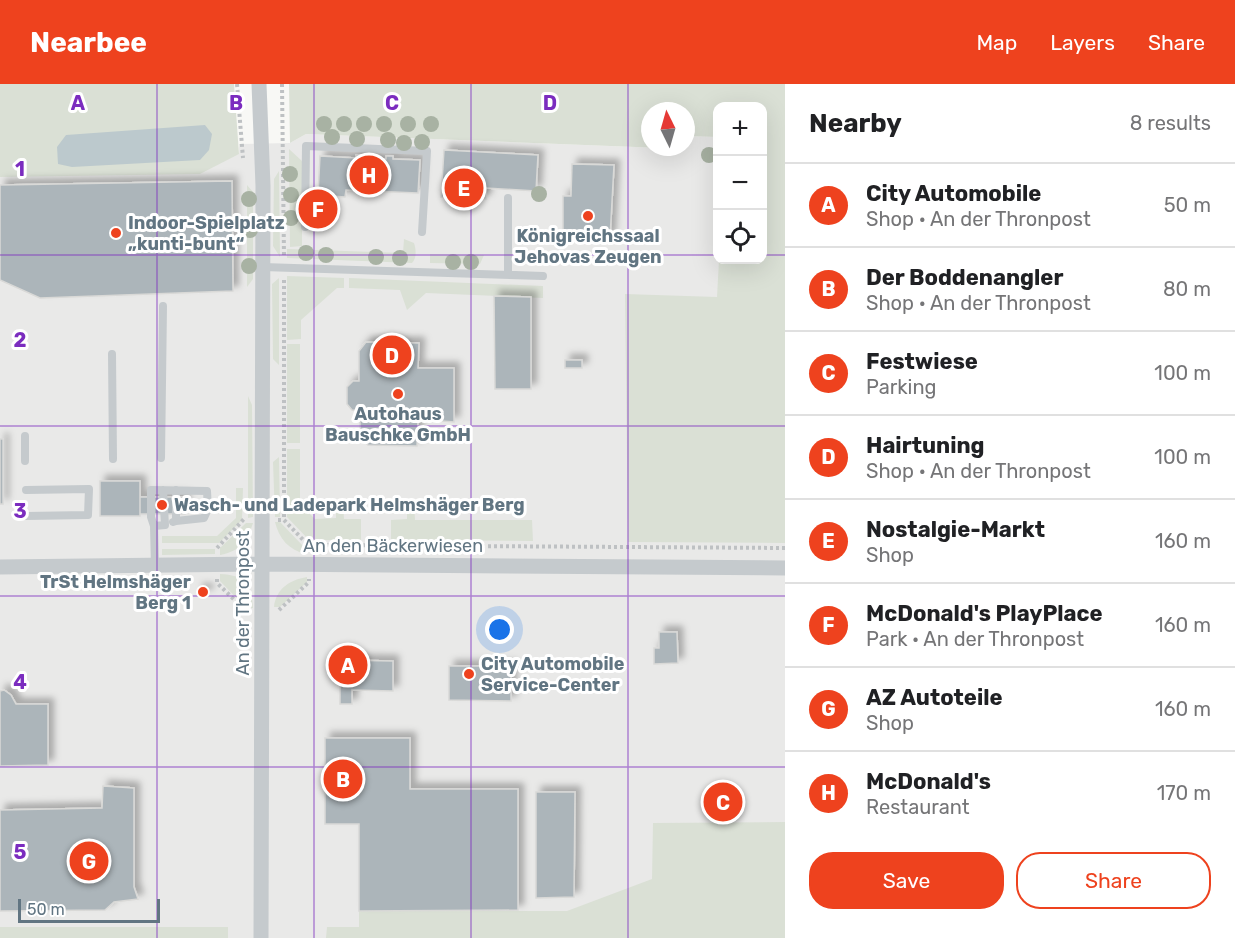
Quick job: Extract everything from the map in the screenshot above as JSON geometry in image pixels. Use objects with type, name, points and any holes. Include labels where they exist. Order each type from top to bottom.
[{"type":"street","name":"An der Thronpost","points":[[259,84],[263,186],[261,938]]},
{"type":"street","name":"An den Bäckerwiesen","points":[[0,567],[262,564],[785,568]]},
{"type":"lane","points":[[304,227],[306,146],[317,146],[427,151],[422,232]]},
{"type":"lane","points":[[508,198],[508,275]]},
{"type":"lane","points":[[263,267],[543,276]]},
{"type":"lane","points":[[161,458],[163,306]]},
{"type":"lane","points":[[112,354],[113,459]]},
{"type":"lane","points":[[25,436],[25,461]]},
{"type":"lane","points":[[26,490],[89,489],[88,515],[26,516]]},
{"type":"lane","points":[[154,526],[204,518],[208,509],[207,491],[150,490],[155,566]]},
{"type":"lane","points":[[164,490],[165,525]]},
{"type":"lane","points":[[176,490],[176,521]]},
{"type":"path","points":[[237,84],[244,168]]},
{"type":"path","points":[[244,509],[244,520],[217,548],[217,583],[243,610],[279,610],[309,582],[308,545],[284,520],[282,84]]},
{"type":"path","points":[[244,520],[284,520]]},
{"type":"path","points":[[308,545],[785,548]]},
{"type":"path","points":[[279,610],[279,621]]},
{"type":"shaded area","points":[[0,84],[234,84],[239,154],[200,174],[0,177]]},
{"type":"shaded area","points":[[289,84],[785,84],[785,543],[628,542],[625,294],[717,297],[719,264],[767,264],[767,102],[713,102],[713,137],[695,136],[695,102],[641,102],[641,147],[306,134],[290,143]]},
{"type":"shaded area","points":[[205,125],[212,134],[209,150],[200,160],[72,167],[58,164],[57,147],[66,135]]},
{"type":"shaded area","points":[[306,134],[641,147],[641,156],[695,156],[695,136],[713,137],[713,264],[767,264],[767,233],[785,138],[785,938],[0,938],[0,177],[239,154],[239,144],[290,143]]},
{"type":"shaded area","points":[[289,149],[302,161],[302,246],[290,247]]},
{"type":"shaded area","points":[[279,171],[280,257],[273,246],[274,179]]},
{"type":"shaded area","points":[[247,185],[253,192],[253,279],[247,287]]},
{"type":"shaded area","points":[[308,195],[329,196],[328,220],[308,220]]},
{"type":"shaded area","points":[[404,239],[414,243],[416,251],[412,263],[287,258],[287,249],[403,253]]},
{"type":"shaded area","points":[[430,254],[484,255],[480,264],[430,263]]},
{"type":"shaded area","points":[[287,276],[344,278],[344,288],[337,288],[301,320],[301,339],[287,340]]},
{"type":"shaded area","points":[[279,278],[279,365],[273,359],[272,284]]},
{"type":"shaded area","points":[[349,278],[543,286],[543,298],[426,293],[407,310],[400,290],[349,288]]},
{"type":"shaded area","points":[[287,344],[300,344],[300,443],[287,443]]},
{"type":"shaded area","points":[[248,396],[252,405],[253,517],[248,518]]},
{"type":"shaded area","points":[[287,449],[300,449],[300,504],[315,519],[336,518],[336,503],[343,502],[344,519],[361,519],[361,540],[309,540],[287,517]]},
{"type":"shaded area","points":[[279,457],[280,517],[275,517],[273,462]]},
{"type":"shaded area","points":[[236,488],[243,488],[242,520],[219,543],[162,543],[162,536],[217,536],[236,518]]},
{"type":"shaded area","points":[[407,503],[414,503],[415,520],[532,520],[533,541],[391,540],[391,520],[407,519]]},
{"type":"shaded area","points":[[275,522],[280,522],[305,548],[306,554],[286,543],[279,534]]},
{"type":"shaded area","points":[[246,523],[253,523],[242,544],[233,551],[220,555],[220,548]]},
{"type":"shaded area","points":[[162,549],[215,549],[215,554],[162,555]]},
{"type":"shaded area","points":[[220,574],[235,576],[245,582],[251,593],[253,608],[246,608],[220,581]]},
{"type":"shaded area","points":[[307,577],[307,582],[280,607],[274,607],[277,595],[284,586]]},
{"type":"shaded area","points":[[785,822],[785,938],[326,938],[327,927],[359,927],[359,911],[567,911],[652,879],[653,823]]},
{"type":"shaded area","points":[[0,927],[228,927],[228,938],[0,938]]},
{"type":"building","points":[[444,150],[538,155],[536,191],[486,188],[486,199],[441,197]]},
{"type":"building","points":[[356,155],[363,155],[363,158],[386,159],[386,156],[393,156],[393,159],[420,160],[418,193],[346,190],[345,197],[318,195],[320,156],[356,158]]},
{"type":"building","points":[[572,164],[614,165],[610,238],[563,237],[563,196],[571,196]]},
{"type":"building","name":"Indoor-Spielplatz „kunti-bunt“","points":[[232,181],[233,291],[40,298],[0,280],[0,185]]},
{"type":"building","points":[[494,296],[531,297],[531,389],[495,389]]},
{"type":"building","points":[[366,342],[419,343],[418,368],[454,368],[454,422],[418,419],[417,446],[368,445],[360,438],[360,411],[352,410],[347,404],[347,387],[353,381],[359,381],[359,351]]},
{"type":"building","points":[[565,360],[582,360],[582,368],[565,368]]},
{"type":"building","points":[[0,439],[3,439],[3,504],[0,504]]},
{"type":"building","points":[[100,481],[140,481],[140,516],[100,516]]},
{"type":"building","name":"Wasch- und Ladepark Helmshäger Berg","points":[[140,497],[184,497],[185,514],[140,514]]},
{"type":"building","name":"TrSt Helmshäger Berg 1","points":[[198,589],[208,590],[207,594],[198,594]]},
{"type":"building","points":[[659,632],[677,632],[678,663],[654,664],[654,648],[659,648]]},
{"type":"building","points":[[340,660],[393,661],[393,691],[352,690],[352,704],[340,704]]},
{"type":"building","points":[[449,666],[511,666],[511,701],[449,700]]},
{"type":"building","points":[[4,690],[11,695],[16,704],[48,704],[48,765],[0,766],[0,691]]},
{"type":"building","points":[[325,738],[410,738],[410,789],[518,789],[518,910],[359,911],[359,824],[325,824]]},
{"type":"building","points":[[103,786],[134,788],[134,887],[138,899],[114,902],[105,910],[0,911],[0,810],[102,808]]},
{"type":"building","points":[[536,792],[575,792],[574,897],[536,898]]},
{"type":"place","name":"McDonald's","points":[[369,175]]},
{"type":"place","name":"Nostalgie-Markt","points":[[464,188]]},
{"type":"place","name":"McDonald's PlayPlace","points":[[318,209]]},
{"type":"place","name":"Königreichssaal Jehovas Zeugen","points":[[588,216]]},
{"type":"place","name":"Indoor-Spielplatz „kunti-bunt“","points":[[116,233]]},
{"type":"place","name":"Hairtuning","points":[[392,355]]},
{"type":"place","name":"Autohaus Bauschke GmbH","points":[[398,394]]},
{"type":"place","name":"Wasch- und Ladepark Helmshäger Berg","points":[[162,505]]},
{"type":"place","name":"TrSt Helmshäger Berg 1","points":[[203,592]]},
{"type":"place","name":"City Automobile","points":[[348,665]]},
{"type":"place","name":"City Automobile Service-Center","points":[[469,674]]},
{"type":"place","name":"Der Boddenangler","points":[[343,779]]},
{"type":"place","name":"Festwiese","points":[[723,802]]},
{"type":"place","name":"AZ Autoteile","points":[[89,861]]}]
